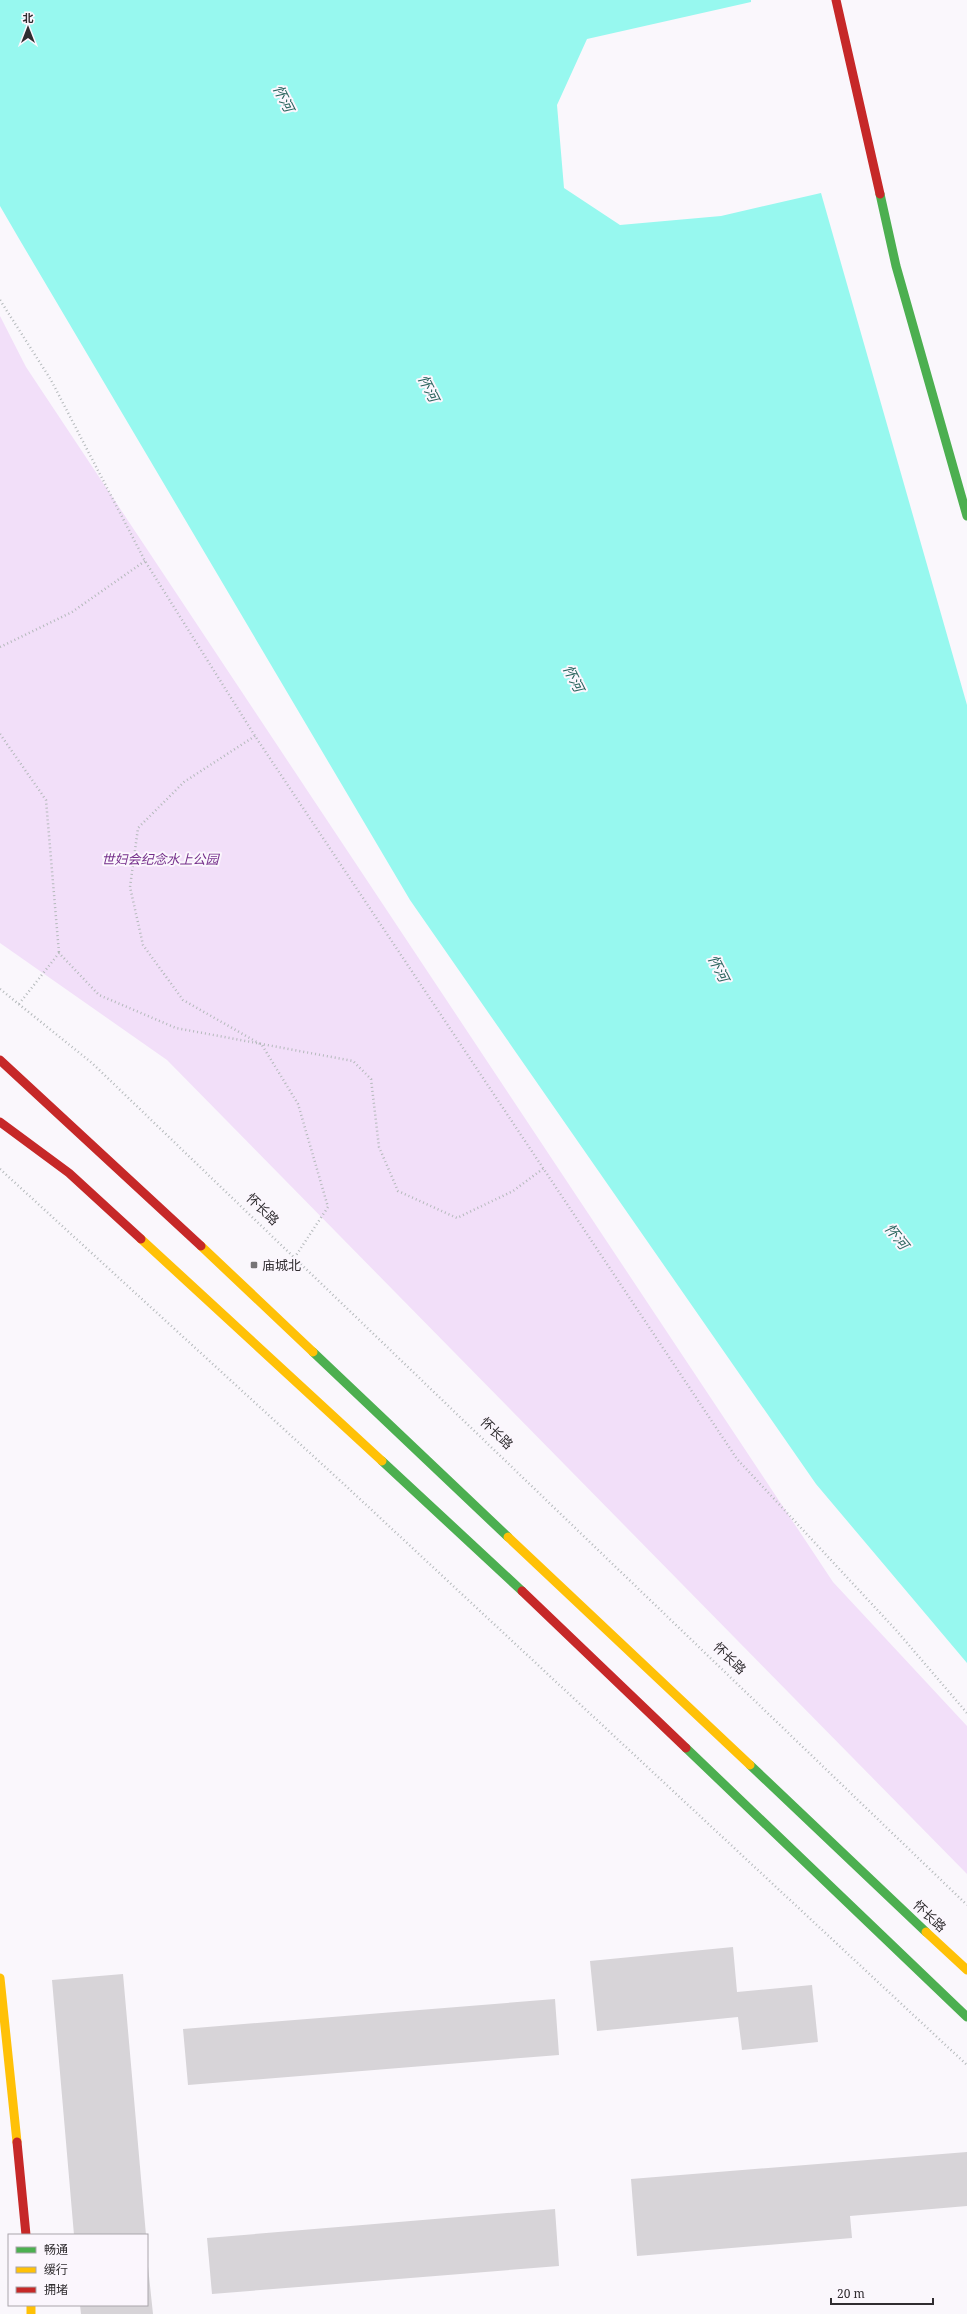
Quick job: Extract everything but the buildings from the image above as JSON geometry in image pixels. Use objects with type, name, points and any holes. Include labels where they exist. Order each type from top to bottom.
[{"type":"main road","points":[[836,0],[896,266],[967,516]]},
{"type":"main road","name":"怀长路","points":[[0,1060],[250,1292],[967,1970]]},
{"type":"main road","points":[[0,1122],[70,1173],[469,1541],[967,2017]]},
{"type":"main road","points":[[0,1978],[26,2234]]},
{"type":"path","points":[[0,300],[51,380],[145,561],[255,736],[738,1459],[896,1630],[967,1713]]},
{"type":"path","points":[[0,647],[72,612],[145,561]]},
{"type":"path","points":[[0,734],[46,800],[59,953],[99,995],[176,1028],[353,1061],[371,1079],[379,1146],[398,1191],[457,1218],[513,1191],[544,1168]]},
{"type":"path","points":[[255,736],[184,782],[138,828],[130,887],[143,945],[183,1000],[262,1045],[298,1104],[328,1207],[295,1257]]},
{"type":"path","points":[[19,1004],[59,953]]},
{"type":"path","name":"怀长路","points":[[0,989],[92,1063],[967,1905]]},
{"type":"path","points":[[0,1169],[347,1487],[967,2065]]},
{"type":"green space","name":"世妇会纪念水上公园","points":[[0,316],[26,367],[833,1582],[967,1726],[967,1874],[167,1060],[0,943]]},
{"type":"water","name":"怀河","points":[[0,0],[751,0],[751,2],[587,39],[557,105],[564,188],[620,225],[721,216],[821,193],[967,705],[967,1663],[816,1484],[410,900],[18,237],[0,206]]},
{"type":"traffic: fast","points":[[880,194],[896,266],[967,516]]},
{"type":"traffic: fast","points":[[313,1352],[508,1537]]},
{"type":"traffic: fast","points":[[382,1461],[522,1591]]},
{"type":"traffic: fast","points":[[686,1748],[967,2017]]},
{"type":"traffic: fast","points":[[750,1765],[926,1932]]},
{"type":"traffic: slow","points":[[141,1239],[382,1461]]},
{"type":"traffic: slow","points":[[201,1246],[313,1352]]},
{"type":"traffic: slow","points":[[508,1537],[750,1765]]},
{"type":"traffic: slow","points":[[926,1932],[967,1970]]},
{"type":"traffic: slow","points":[[0,1978],[17,2142]]},
{"type":"traffic: slow","points":[[31,2306],[31,2314]]},
{"type":"traffic: jam","points":[[836,0],[880,194]]},
{"type":"traffic: jam","points":[[0,1060],[201,1246]]},
{"type":"traffic: jam","points":[[0,1122],[69,1173],[141,1239]]},
{"type":"traffic: jam","points":[[522,1591],[686,1748]]},
{"type":"traffic: jam","points":[[17,2142],[26,2234]]},
{"type":"place","name":"庙城北","points":[[254,1265]]}]
